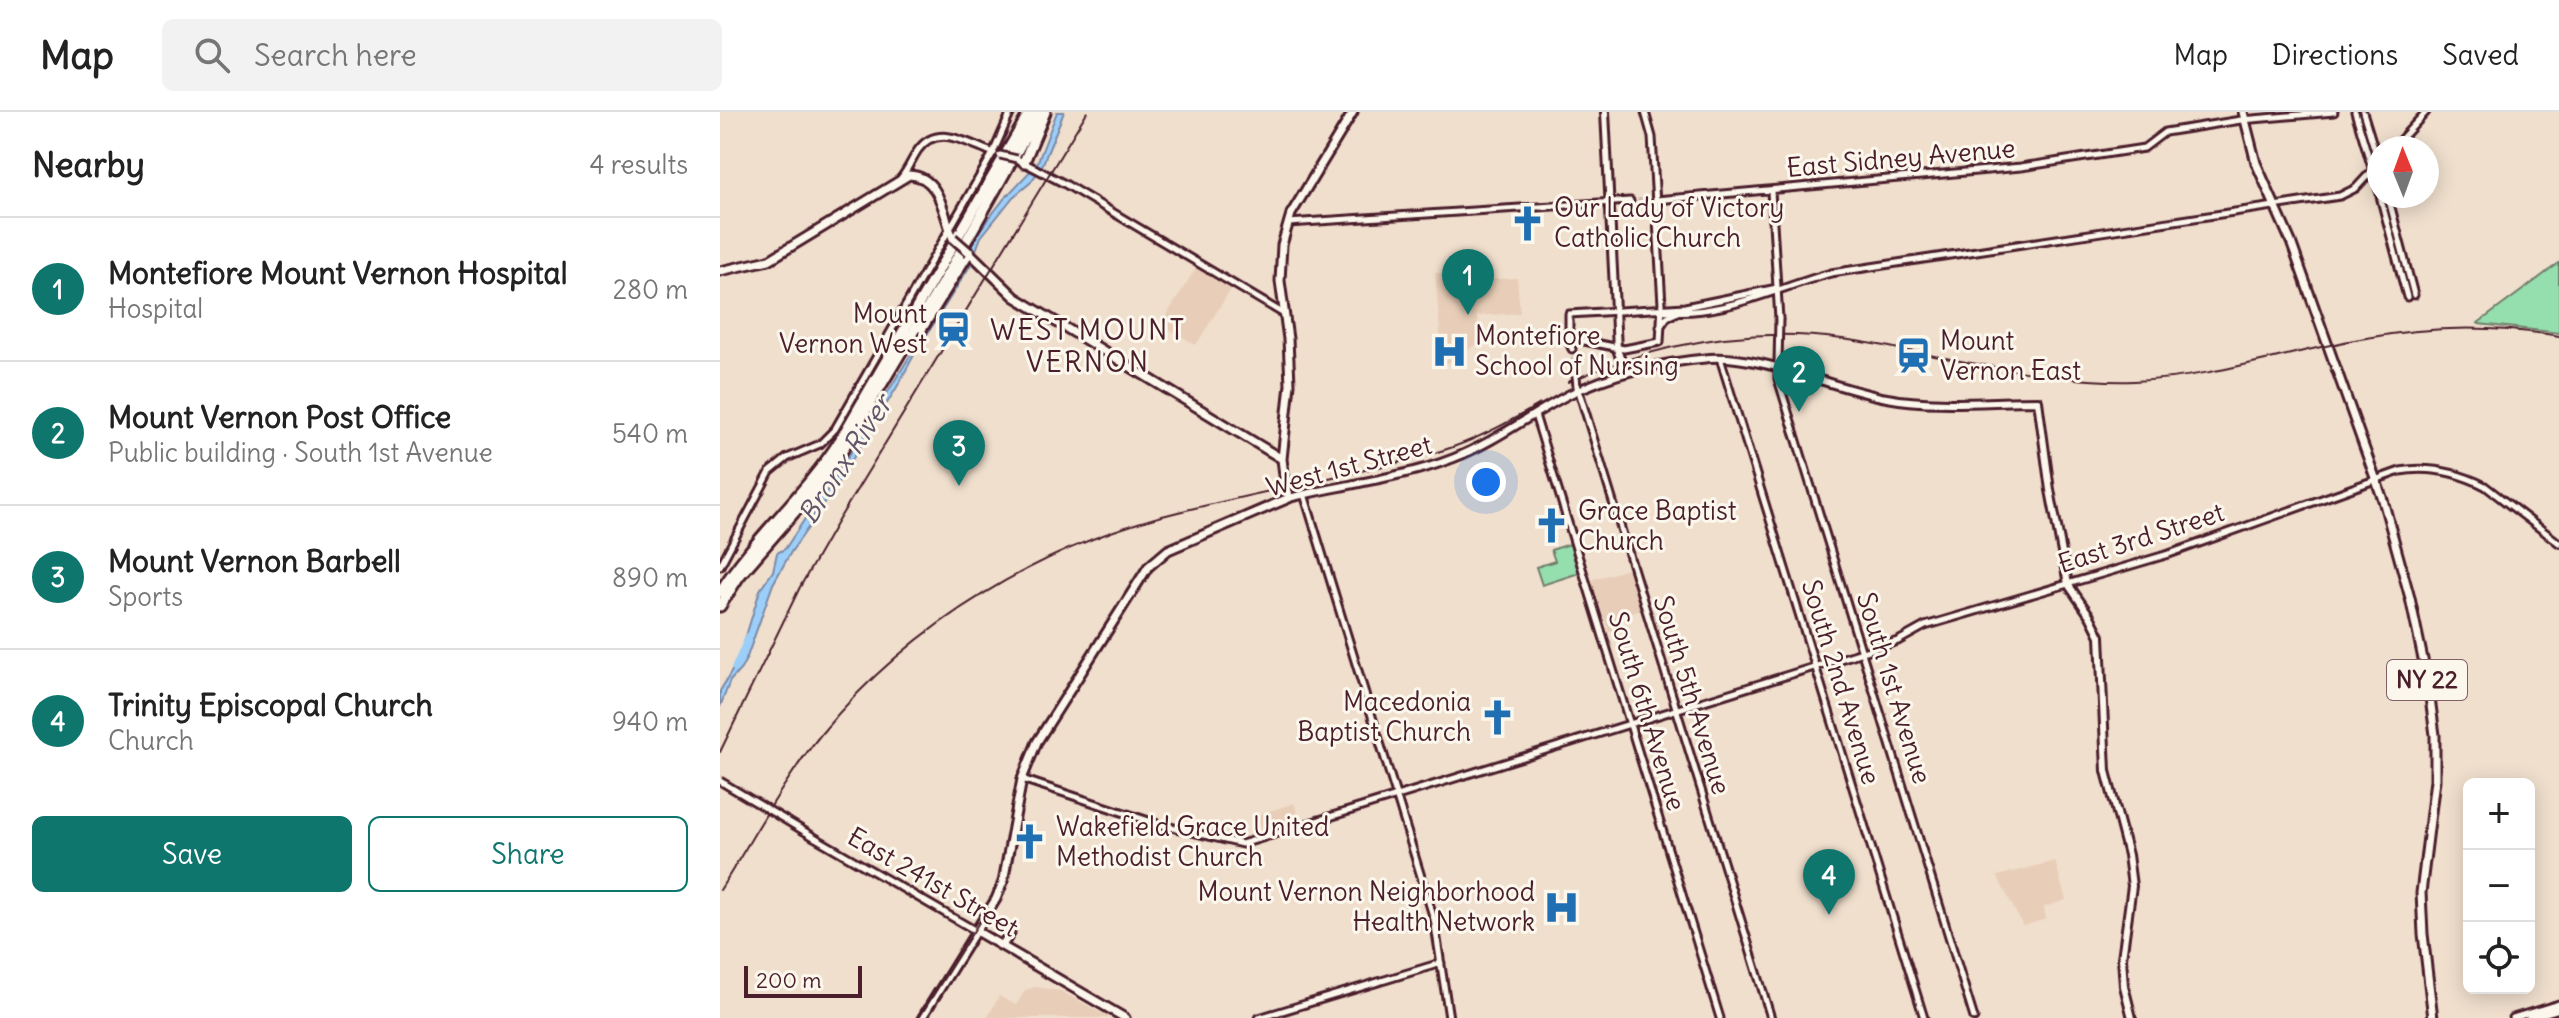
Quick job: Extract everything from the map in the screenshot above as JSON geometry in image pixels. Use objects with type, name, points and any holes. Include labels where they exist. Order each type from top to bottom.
[{"type":"highway","points":[[720,592],[735,570],[814,479],[839,442],[1030,112]]},
{"type":"highway","points":[[873,400],[1039,112]]},
{"type":"highway","points":[[1024,162],[1045,112]]},
{"type":"highway","points":[[720,606],[744,571],[827,473],[972,255]]},
{"type":"main road","points":[[1288,495],[1282,459],[1290,384],[1279,266],[1287,223],[1353,112]]},
{"type":"main road","points":[[1605,112],[1617,349],[1623,367]]},
{"type":"main road","name":"NY 22","points":[[2244,116],[2256,163],[2287,232],[2404,570],[2434,725],[2436,770],[2421,904],[2433,1018]]},
{"type":"main road","points":[[720,271],[769,260],[900,178],[916,175],[934,187],[953,238],[1015,297],[1282,459]]},
{"type":"main road","name":"West 1st Street","points":[[976,931],[1003,882],[1022,779],[1034,747],[1142,575],[1155,560],[1168,550],[1288,495],[1400,474],[1452,459],[1535,415],[1577,382],[1623,367],[1720,358],[1778,366],[1868,394],[1904,401],[2038,401],[2050,490],[2068,584]]},
{"type":"main road","points":[[2068,584],[2100,636],[2106,767],[2128,855],[2132,886],[2122,958],[2124,986],[2132,1018]]},
{"type":"main road","points":[[922,1018],[976,931]]},
{"type":"main road","name":"East 241st Street","points":[[976,931],[1125,1018]]},
{"type":"main road","points":[[1002,946],[1010,933]]},
{"type":"street","points":[[720,566],[770,472],[787,458],[820,444],[835,429],[993,153],[1011,112]]},
{"type":"street","points":[[1569,342],[1579,340],[1617,349],[1660,342],[1662,304],[1652,137],[1645,112]]},
{"type":"street","name":"East Sidney Avenue","points":[[1656,200],[2025,167],[2144,148],[2165,132],[2244,116],[2334,112]]},
{"type":"street","points":[[2355,112],[2367,141]]},
{"type":"street","points":[[2363,112],[2369,136]]},
{"type":"street","points":[[2402,136],[2419,115],[2426,112]]},
{"type":"street","points":[[900,178],[923,144],[936,135],[947,135],[1024,162],[1285,315]]},
{"type":"street","points":[[1660,310],[1705,309],[1831,273],[2346,194],[2367,176]]},
{"type":"street","name":"South 1st Avenue","points":[[1771,191],[1779,304],[1778,379],[1974,1018]]},
{"type":"street","points":[[1287,223],[1630,201]]},
{"type":"street","points":[[2384,208],[2410,296],[2391,208]]},
{"type":"street","points":[[1572,349],[1569,314],[1694,306],[1778,288]]},
{"type":"street","points":[[1762,295],[1772,297],[1779,304]]},
{"type":"street","points":[[1660,328],[1667,317],[1677,312]]},
{"type":"street","name":"South 2nd Avenue","points":[[1720,358],[1924,1018]]},
{"type":"street","name":"South 5th Avenue","points":[[1577,382],[1771,1018]]},
{"type":"street","name":"South 6th Avenue","points":[[1535,415],[1720,1018]]},
{"type":"street","name":"East 3rd Street","points":[[1022,779],[1158,824],[1242,844],[1898,641],[1925,626],[2169,554],[2375,479],[2412,470],[2432,469],[2458,474],[2485,486],[2559,543]]},
{"type":"street","points":[[1304,494],[1422,875],[1434,919],[1449,1018]]},
{"type":"street","name":"East 241st Street","points":[[720,781],[976,931]]},
{"type":"street","points":[[1263,1017],[1442,962]]},
{"type":"street","points":[[2513,1018],[2559,1006]]},
{"type":"street","points":[[2529,1018],[2559,1006]]},
{"type":"shaded area","points":[[1473,262],[1474,280],[1517,278],[1520,313],[1477,316],[1485,339],[1443,366],[1435,273],[1454,272],[1454,264]]},
{"type":"shaded area","points":[[1196,268],[1231,289],[1196,345],[1161,324]]},
{"type":"shaded area","points":[[1628,569],[1642,609],[1620,616],[1622,628],[1609,632],[1591,580]]},
{"type":"shaded area","points":[[1294,803],[1300,820],[1262,832],[1257,815]]},
{"type":"shaded area","points":[[2055,861],[2066,900],[2044,907],[2046,919],[2023,926],[1997,876]]},
{"type":"shaded area","points":[[1035,987],[1061,991],[1110,1018],[987,1018],[999,996],[1016,1005],[1025,990]]},
{"type":"green space","points":[[2559,263],[2559,333],[2478,323]]},
{"type":"green space","points":[[1570,544],[1579,573],[1542,585],[1536,567],[1555,561],[1551,550]]},
{"type":"water","points":[[1057,112],[1064,112],[1042,166],[981,237],[970,266],[829,497],[814,514],[791,552],[773,584],[747,657],[730,681],[720,707],[720,691],[739,659],[760,590],[773,571],[777,553],[785,549],[818,499],[826,492],[968,262],[970,244],[976,235],[1037,164]]},
{"type":"waterway","name":"Bronx River","points":[[735,668],[749,636]]},
{"type":"tunnel","points":[[1630,201],[1656,200]]},
{"type":"tunnel","points":[[1572,349],[1575,371]]},
{"type":"railway","points":[[720,752],[800,587],[836,524],[1087,112]]},
{"type":"railway","points":[[1568,382],[1623,361],[1680,345],[1767,335],[1841,339],[2032,373],[2113,381],[2192,375],[2331,345],[2435,329],[2484,329],[2559,336]]},
{"type":"railway","points":[[720,890],[808,751],[857,693],[939,623],[984,593],[1081,544],[1131,525],[1427,455],[1476,438],[1540,404]]},
{"type":"railway","points":[[919,1018],[988,908]]},
{"type":"place","name":"Our Lady of Victory Catholic Church","points":[[1528,223]]},
{"type":"place","name":"Montefiore Mount Vernon Hospital","points":[[1468,315]]},
{"type":"place","name":"Mount Vernon West","points":[[953,329]]},
{"type":"place","name":"Montefiore School of Nursing","points":[[1449,351]]},
{"type":"place","name":"Mount Vernon East","points":[[1914,356]]},
{"type":"place","name":"Mount Vernon Post Office","points":[[1799,412]]},
{"type":"place","name":"Mount Vernon Barbell","points":[[959,486]]},
{"type":"place","name":"Grace Baptist Church","points":[[1552,526]]},
{"type":"place","name":"Macedonia Baptist Church","points":[[1497,717]]},
{"type":"place","name":"Wakefield Grace United Methodist Church","points":[[1030,842]]},
{"type":"place","name":"Mount Vernon Neighborhood Health Network","points":[[1561,907]]},
{"type":"place","name":"Trinity Episcopal Church","points":[[1829,915]]},
{"type":"district","name":"WEST MOUNT VERNON","points":[[1088,346]]}]
